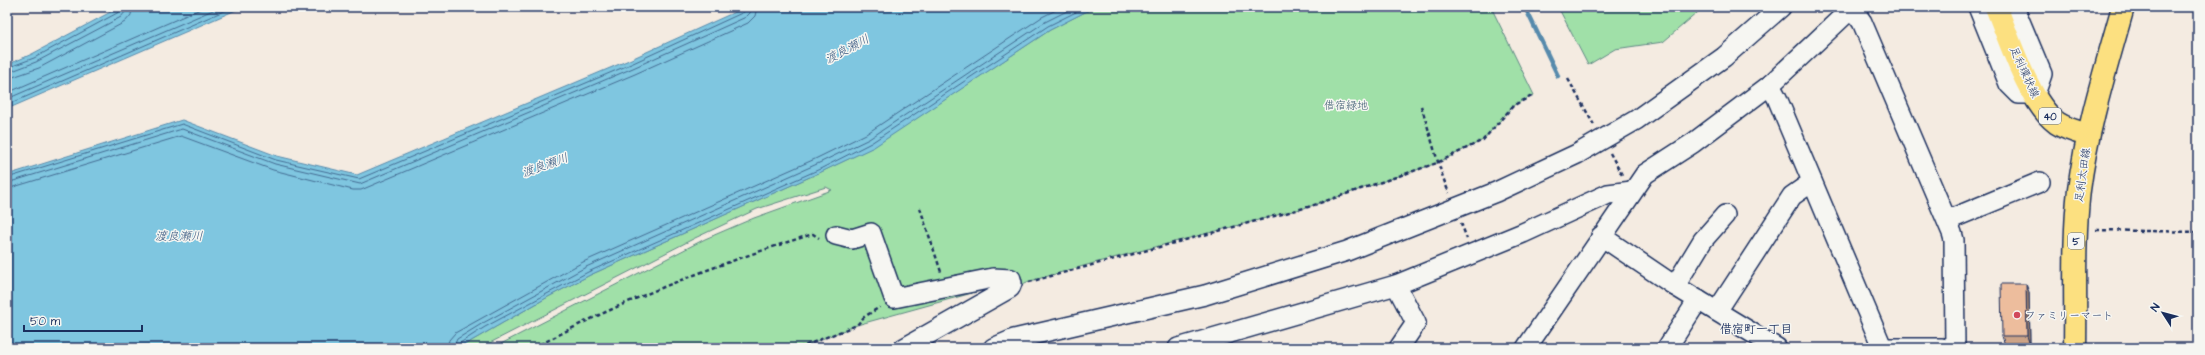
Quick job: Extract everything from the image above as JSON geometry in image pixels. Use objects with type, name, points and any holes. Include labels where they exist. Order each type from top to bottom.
[{"type":"main road","name":"足利環状線","points":[[1996,7],[2026,80],[2040,104],[2056,122],[2067,129],[2088,135]]},
{"type":"main road","name":"足利太田線","points":[[2076,348],[2077,230],[2079,191],[2088,135],[2123,7]]},
{"type":"street","points":[[993,348],[1014,339],[1212,293],[1347,251],[1496,192],[1577,154],[1636,120],[1724,57],[1781,7]]},
{"type":"street","points":[[1978,7],[2009,84],[2019,94],[2035,94],[2042,74],[2014,7]]},
{"type":"street","points":[[1178,348],[1396,285],[1523,233],[1628,185],[1693,143],[1770,85],[1852,8],[1862,22],[1948,220],[1954,240],[1955,348]]},
{"type":"street","points":[[1770,85],[1777,98],[1882,348],[1942,348]]},
{"type":"street","points":[[1717,311],[1792,196],[1812,182]]},
{"type":"street","points":[[1948,220],[2040,182]]},
{"type":"street","points":[[1528,348],[1601,236],[1628,185]]},
{"type":"street","points":[[1675,286],[1706,236],[1725,215]]},
{"type":"street","points":[[836,235],[852,239],[871,234],[894,298],[1002,277],[1010,279],[1012,283],[1005,291],[904,348]]},
{"type":"street","points":[[1601,236],[1675,286],[1777,348]]},
{"type":"street","points":[[1396,285],[1416,323],[1399,348]]},
{"type":"street","points":[[1666,348],[1698,300]]},
{"type":"path","points":[[1568,79],[1595,126]]},
{"type":"path","points":[[1012,283],[1027,282],[1308,207],[1437,162],[1483,140],[1514,105],[1534,95]]},
{"type":"path","points":[[1422,106],[1433,141],[1437,162],[1449,194]]},
{"type":"path","points":[[1608,150],[1628,185]]},
{"type":"path","points":[[920,208],[946,287]]},
{"type":"path","points":[[1458,218],[1467,240]]},
{"type":"path","points":[[2096,230],[2198,232]]},
{"type":"path","points":[[534,348],[614,308],[745,255],[813,234],[822,240],[836,235]]},
{"type":"path","points":[[799,348],[857,326],[864,317],[894,298]]},
{"type":"green space","name":"借宿緑地","points":[[1095,7],[1491,7],[1534,95],[1514,105],[1483,140],[1437,163],[1308,207],[1094,263],[1027,282],[1014,288],[983,290],[857,325],[799,348],[493,348],[705,239],[754,218],[832,190],[826,187],[757,209],[695,238],[480,348],[459,348],[548,297],[590,275],[821,172],[873,147],[1050,30]]},
{"type":"green space","points":[[1558,7],[1704,7],[1663,42],[1615,49],[1588,65]]},
{"type":"water","points":[[120,7],[243,7],[7,109],[7,65],[32,54]]},
{"type":"water","name":"渡良瀬川","points":[[746,7],[1095,7],[1050,30],[874,147],[590,275],[548,297],[459,348],[7,348],[7,175],[182,120],[277,156],[357,175],[629,60]]},
{"type":"building","points":[[2001,284],[2026,284],[2027,336],[2002,336]]},
{"type":"waterway","points":[[1525,7],[1558,76]]},
{"type":"place","name":"ファミリーマート","points":[[2017,315]]},
{"type":"district","name":"借宿町一丁目","points":[[1756,329]]}]
